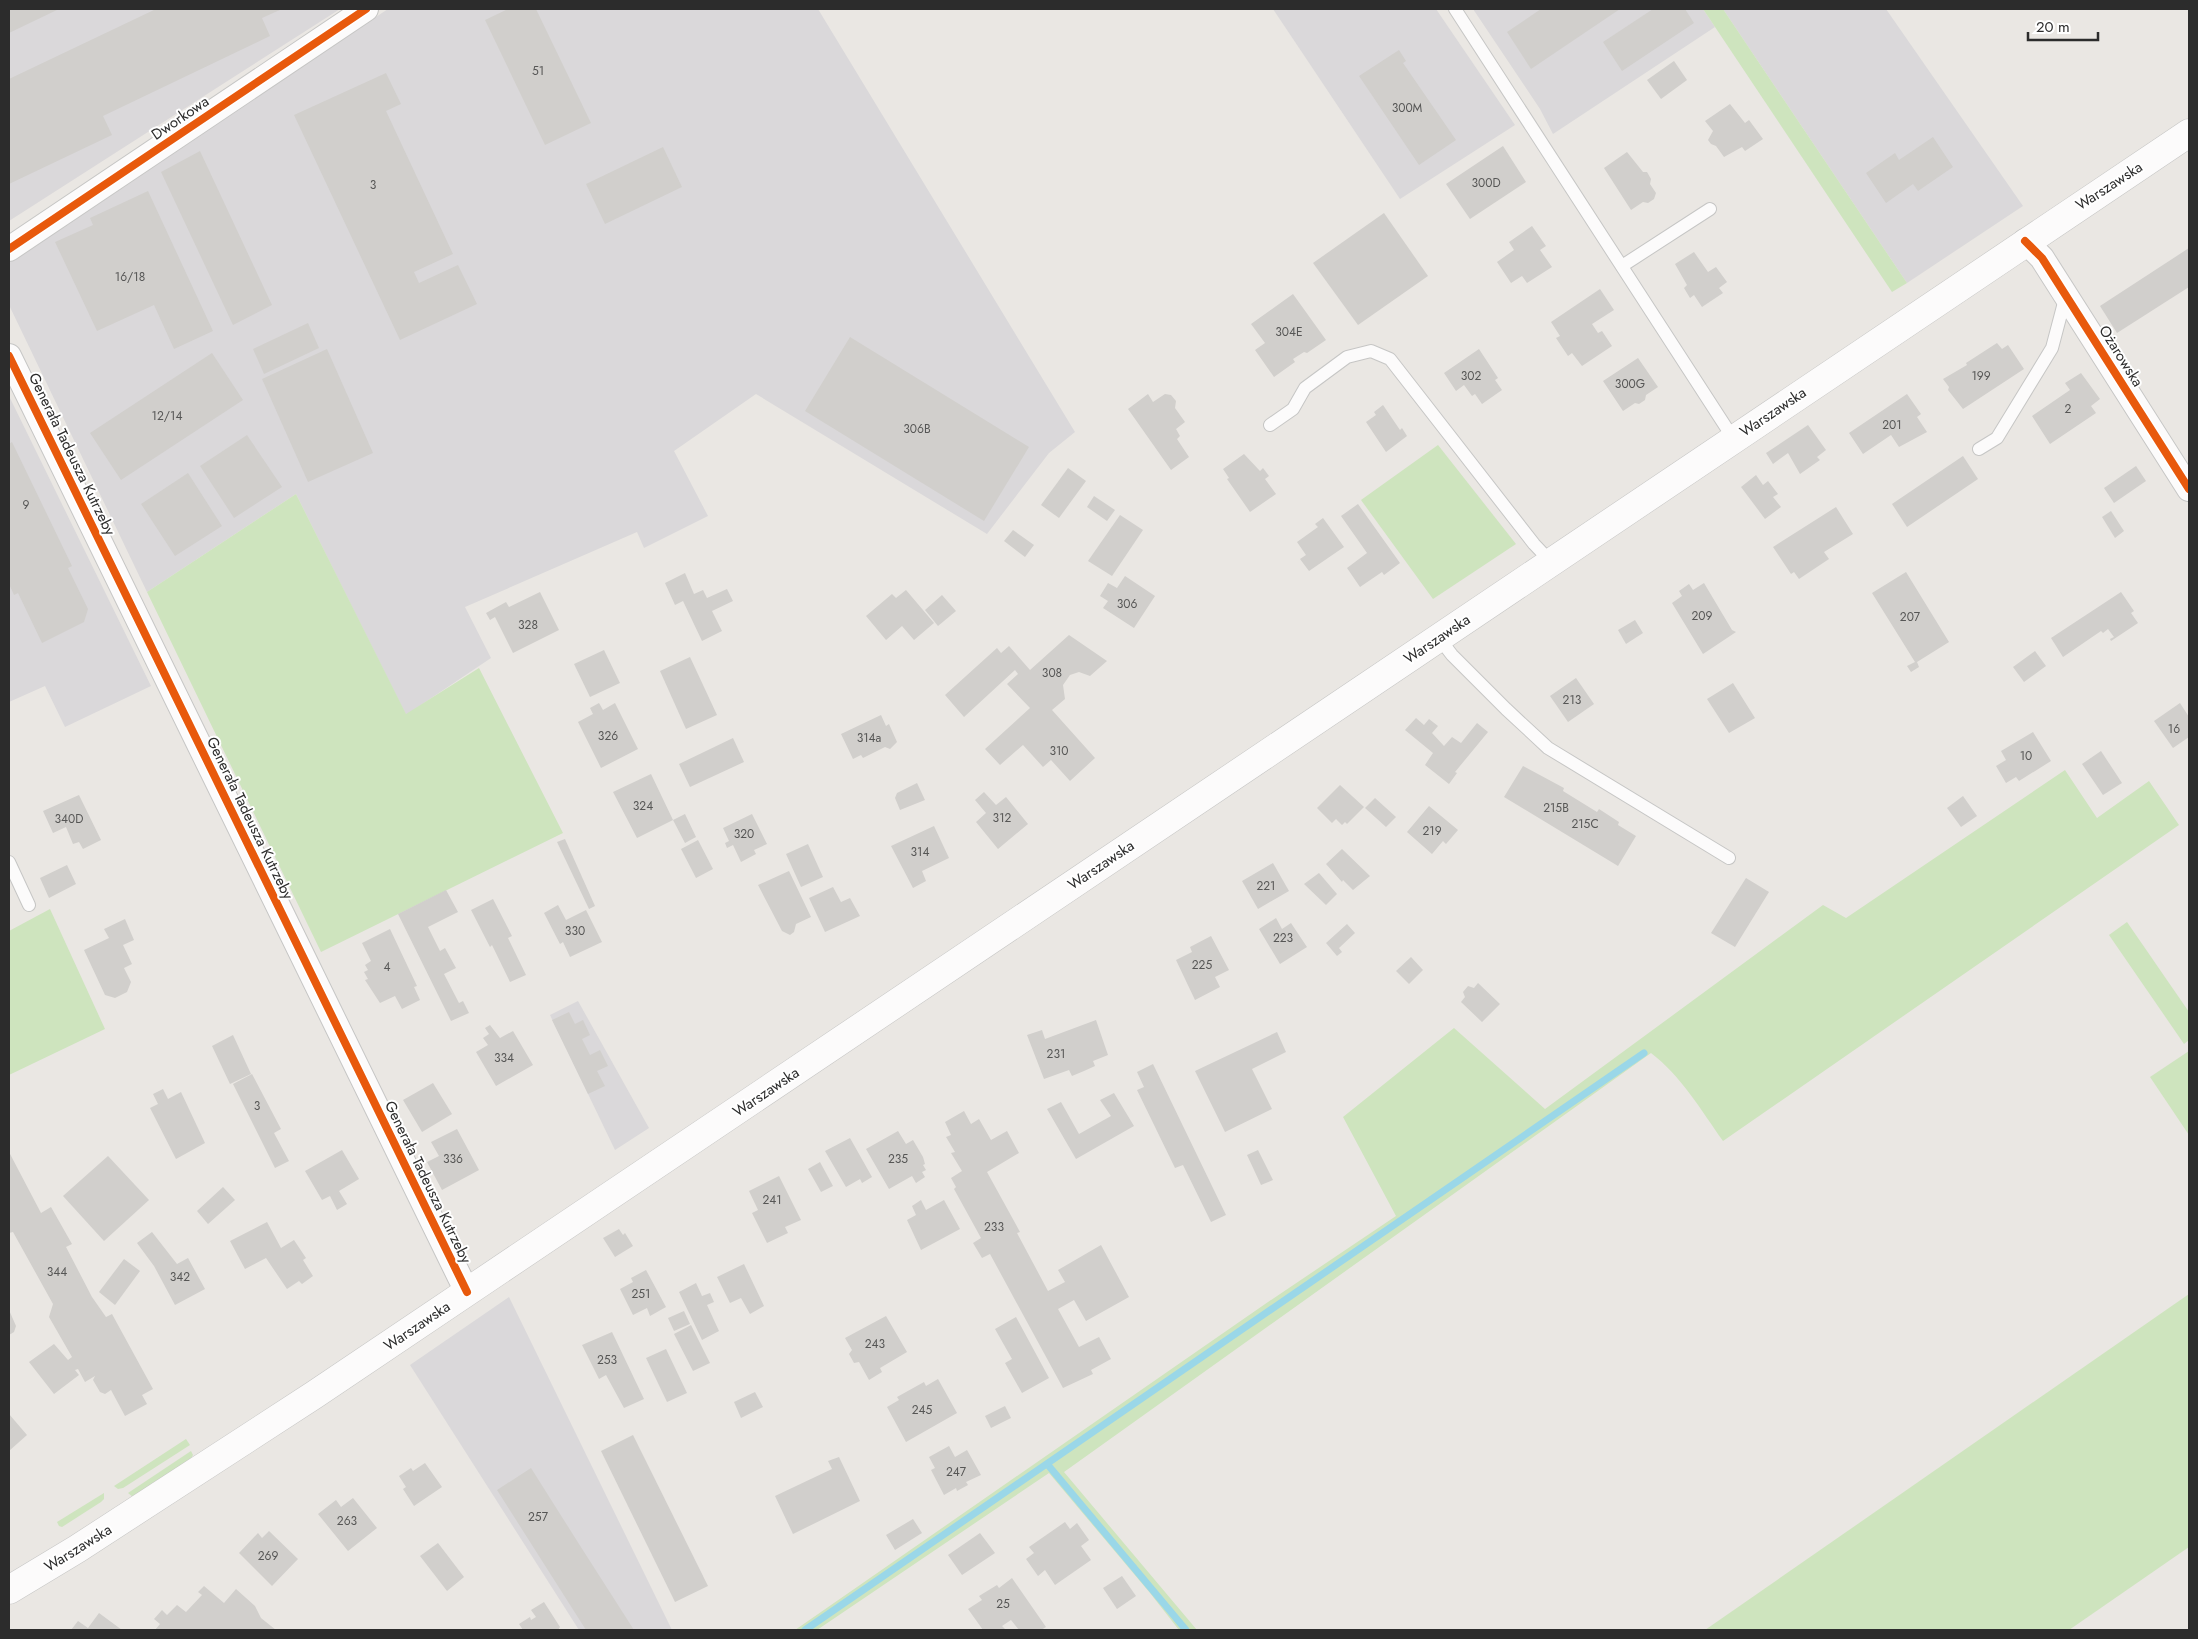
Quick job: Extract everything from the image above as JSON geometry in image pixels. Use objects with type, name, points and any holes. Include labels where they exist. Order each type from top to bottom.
[{"type":"main road","name":"Warszawska","points":[[9,1590],[126,1518],[466,1292],[2189,133]]},
{"type":"street","name":"Dworkowa","points":[[9,249],[366,9]]},
{"type":"street","name":"Ożarowska","points":[[2025,242],[2042,258],[2189,489]]},
{"type":"street","name":"Generała Tadeusza Kutrzeby","points":[[9,356],[466,1292]]},
{"type":"lane","points":[[1455,9],[1734,438]]},
{"type":"lane","points":[[1622,266],[1710,209]]},
{"type":"lane","points":[[1979,449],[1997,438],[2052,348],[2066,295]]},
{"type":"lane","points":[[1270,425],[1293,409],[1304,388],[1347,357],[1371,351],[1390,359],[1550,562]]},
{"type":"lane","points":[[1439,638],[1466,668],[1548,748],[1729,858]]},
{"type":"lane","points":[[9,862],[29,904]]},
{"type":"shaded area","points":[[9,9],[340,9],[9,221]]},
{"type":"shaded area","points":[[388,9],[818,9],[1075,432],[1049,453],[987,534],[756,394],[674,451],[708,516],[644,548],[637,532],[465,607],[491,658],[406,715],[296,494],[147,592],[9,305],[9,260]]},
{"type":"shaded area","points":[[1273,9],[1436,9],[1515,125],[1400,199]]},
{"type":"shaded area","points":[[1473,9],[1703,9],[1715,27],[1553,134],[1540,109]]},
{"type":"shaded area","points":[[1723,9],[1886,9],[2023,206],[1907,283]]},
{"type":"shaded area","points":[[9,396],[151,686],[65,727],[45,686],[9,702]]},
{"type":"shaded area","points":[[578,1001],[649,1128],[615,1150],[550,1015]]},
{"type":"shaded area","points":[[509,1297],[672,1630],[579,1630],[410,1365]]},
{"type":"green space","points":[[1703,9],[1723,9],[1907,283],[1892,292]]},
{"type":"green space","points":[[1438,445],[1516,544],[1433,599],[1361,500]]},
{"type":"green space","points":[[296,494],[406,714],[479,668],[563,833],[321,952],[147,592]]},
{"type":"green space","points":[[2065,770],[2097,818],[2149,781],[2179,825],[1723,1141],[1672,1072],[1651,1053],[1064,1472],[1197,1630],[1179,1630],[1049,1473],[817,1630],[795,1630],[1268,1302],[1396,1216],[1343,1117],[1454,1028],[1545,1109],[1823,905],[1846,918]]},
{"type":"green space","points":[[50,909],[105,1029],[9,1075],[9,931]]},
{"type":"green space","points":[[2127,922],[2189,1012],[2189,1040],[2184,1044],[2109,935]]},
{"type":"green space","points":[[2189,1051],[2189,1135],[2150,1077]]},
{"type":"green space","points":[[2189,1294],[2189,1547],[2069,1630],[1705,1630]]},
{"type":"green space","points":[[186,1439],[190,1445],[123,1488],[118,1489],[114,1486]]},
{"type":"green space","points":[[191,1451],[193,1455],[190,1460],[133,1497],[128,1493]]},
{"type":"green space","points":[[104,1493],[104,1499],[101,1502],[62,1527],[59,1526],[57,1522]]},
{"type":"building","points":[[9,9],[59,9],[9,33]]},
{"type":"building","points":[[156,9],[282,9],[262,18],[270,36],[103,116],[112,135],[9,184],[9,79]]},
{"type":"building","points":[[508,9],[536,9],[591,123],[545,145],[485,20]]},
{"type":"building","points":[[1541,9],[1620,9],[1531,69],[1507,32]]},
{"type":"building","points":[[1653,9],[1685,9],[1694,23],[1622,71],[1603,42]]},
{"type":"building","points":[[1399,50],[1406,61],[1403,63],[1456,140],[1419,165],[1359,76]]},
{"type":"building","points":[[1674,61],[1687,80],[1661,99],[1647,80]]},
{"type":"building","points":[[386,73],[401,104],[386,111],[453,254],[414,272],[419,283],[458,265],[477,304],[400,340],[294,115]]},
{"type":"building","points":[[1730,104],[1745,123],[1749,120],[1763,139],[1745,151],[1742,147],[1724,157],[1716,146],[1708,140],[1713,131],[1705,121]]},
{"type":"building","points":[[1933,137],[1953,167],[1918,191],[1913,184],[1886,203],[1866,173],[1895,153],[1899,160]]},
{"type":"building","points":[[1503,146],[1526,182],[1470,219],[1446,184]]},
{"type":"building","points":[[663,147],[682,187],[605,224],[586,184]]},
{"type":"building","points":[[200,151],[272,305],[233,325],[161,172]]},
{"type":"building","points":[[1627,152],[1643,172],[1647,172],[1651,179],[1650,184],[1656,193],[1654,199],[1648,203],[1643,202],[1631,210],[1604,168]]},
{"type":"building","points":[[148,191],[213,331],[174,349],[154,305],[97,331],[55,242],[93,225],[90,218]]},
{"type":"building","points":[[1384,213],[1428,276],[1358,325],[1313,263]]},
{"type":"building","points":[[1532,226],[1546,246],[1540,250],[1552,267],[1527,283],[1522,276],[1511,283],[1497,262],[1514,250],[1509,242]]},
{"type":"building","points":[[2189,248],[2189,287],[2117,333],[2100,306]]},
{"type":"building","points":[[1694,252],[1708,272],[1716,267],[1727,282],[1719,288],[1723,293],[1702,307],[1694,295],[1690,298],[1684,288],[1687,285],[1675,264]]},
{"type":"building","points":[[1600,289],[1614,310],[1592,324],[1598,333],[1602,331],[1612,346],[1582,366],[1572,353],[1568,356],[1556,338],[1560,336],[1551,322]]},
{"type":"building","points":[[1293,294],[1326,340],[1307,353],[1304,352],[1293,359],[1295,362],[1274,377],[1255,350],[1265,343],[1251,324]]},
{"type":"building","points":[[308,323],[319,348],[264,374],[253,349]]},
{"type":"building","points":[[850,337],[1029,447],[984,521],[805,411]]},
{"type":"building","points":[[1997,343],[2002,349],[2008,345],[2024,369],[1963,409],[1948,390],[1949,387],[1943,379],[1967,365],[1966,363]]},
{"type":"building","points":[[327,349],[373,453],[308,482],[262,379]]},
{"type":"building","points":[[1479,349],[1498,378],[1495,380],[1502,390],[1482,404],[1475,394],[1472,396],[1464,385],[1456,391],[1444,373]]},
{"type":"building","points":[[212,353],[243,400],[121,480],[90,433]]},
{"type":"building","points":[[1638,358],[1658,387],[1646,395],[1645,400],[1639,404],[1635,403],[1623,411],[1603,381]]},
{"type":"building","points":[[2081,373],[2100,399],[2091,406],[2096,413],[2050,444],[2032,416],[2070,390],[2065,383]]},
{"type":"building","points":[[1148,394],[1153,402],[1165,394],[1171,395],[1176,401],[1175,408],[1185,422],[1176,429],[1180,436],[1177,439],[1189,457],[1171,470],[1128,409]]},
{"type":"building","points":[[1907,394],[1921,414],[1917,417],[1927,432],[1899,447],[1891,435],[1863,454],[1849,433]]},
{"type":"building","points":[[1383,405],[1400,430],[1402,428],[1407,436],[1386,452],[1366,422],[1376,415],[1374,412]]},
{"type":"building","points":[[1808,425],[1826,450],[1817,457],[1820,460],[1800,474],[1788,453],[1773,464],[1766,453]]},
{"type":"building","points":[[247,435],[282,487],[234,518],[200,466]]},
{"type":"building","points":[[12,442],[72,566],[68,568],[88,609],[84,622],[42,643],[18,593],[14,595],[9,584],[9,444]]},
{"type":"building","points":[[1244,454],[1260,471],[1263,468],[1269,476],[1265,479],[1276,494],[1250,512],[1227,479],[1229,478],[1223,469]]},
{"type":"building","points":[[1963,456],[1978,479],[1907,527],[1892,504]]},
{"type":"building","points":[[2136,466],[2146,481],[2114,503],[2104,488]]},
{"type":"building","points":[[1068,468],[1086,481],[1059,518],[1041,505]]},
{"type":"building","points":[[188,473],[222,526],[175,556],[141,504]]},
{"type":"building","points":[[1756,475],[1763,485],[1768,481],[1778,494],[1773,497],[1781,507],[1765,519],[1741,487]]},
{"type":"building","points":[[1094,496],[1115,510],[1107,521],[1087,507]]},
{"type":"building","points":[[1358,504],[1400,563],[1384,575],[1382,572],[1360,587],[1347,568],[1367,553],[1341,516]]},
{"type":"building","points":[[1836,507],[1853,534],[1824,552],[1829,559],[1799,579],[1794,572],[1791,574],[1773,547]]},
{"type":"building","points":[[2111,511],[2124,531],[2115,538],[2102,517]]},
{"type":"building","points":[[1120,515],[1143,530],[1112,576],[1088,561]]},
{"type":"building","points":[[1323,518],[1344,547],[1309,571],[1300,559],[1306,555],[1297,542],[1318,527],[1315,524]]},
{"type":"building","points":[[1013,530],[1034,545],[1025,557],[1004,541]]},
{"type":"building","points":[[1906,572],[1949,642],[1917,662],[1919,667],[1911,672],[1907,666],[1915,662],[1872,593]]},
{"type":"building","points":[[685,573],[694,594],[703,590],[707,598],[727,589],[733,601],[712,611],[722,631],[702,641],[683,601],[675,605],[665,583]]},
{"type":"building","points":[[1125,576],[1155,596],[1134,628],[1103,608],[1108,601],[1100,596],[1108,583],[1117,588]]},
{"type":"building","points":[[1704,583],[1732,630],[1736,632],[1703,654],[1672,603],[1682,596],[1679,591],[1689,584],[1693,590]]},
{"type":"building","points":[[906,590],[934,623],[914,640],[902,626],[886,640],[866,616],[892,594],[896,598]]},
{"type":"building","points":[[540,592],[559,630],[513,653],[495,617],[490,620],[486,613],[506,602],[509,607]]},
{"type":"building","points":[[2121,592],[2134,611],[2131,613],[2138,623],[2111,641],[2110,639],[2114,637],[2108,629],[2103,633],[2101,631],[2063,657],[2051,638]]},
{"type":"building","points":[[942,595],[956,611],[938,626],[925,610]]},
{"type":"building","points":[[1635,620],[1643,633],[1626,644],[1618,630]]},
{"type":"building","points":[[1069,635],[1107,661],[1090,676],[1079,672],[1070,675],[1063,685],[1065,699],[1052,710],[1095,758],[1070,781],[1051,760],[1043,767],[1023,745],[1000,765],[985,749],[1030,708],[1007,684],[1018,674],[1015,670],[964,717],[945,695],[997,648],[1001,653],[1009,646],[1030,670]]},
{"type":"building","points":[[604,650],[620,683],[590,697],[574,664]]},
{"type":"building","points":[[2035,651],[2046,666],[2024,682],[2013,667]]},
{"type":"building","points":[[690,657],[717,715],[686,729],[660,671]]},
{"type":"building","points":[[1576,678],[1594,704],[1568,722],[1550,696]]},
{"type":"building","points":[[1733,683],[1755,718],[1729,733],[1707,699]]},
{"type":"building","points":[[599,703],[603,710],[615,703],[638,749],[601,768],[578,722],[593,714],[590,708]]},
{"type":"building","points":[[2180,703],[2189,717],[2189,737],[2173,748],[2154,721]]},
{"type":"building","points":[[881,715],[886,726],[889,724],[897,742],[890,749],[885,747],[863,758],[861,755],[853,759],[841,734]]},
{"type":"building","points":[[1416,718],[1424,725],[1429,719],[1438,726],[1432,733],[1444,746],[1452,737],[1461,743],[1477,723],[1488,732],[1455,772],[1457,773],[1449,784],[1425,765],[1433,753],[1405,730]]},
{"type":"building","points":[[2033,732],[2051,761],[2019,781],[2016,777],[2006,783],[1996,766],[2006,760],[2001,751]]},
{"type":"building","points":[[733,738],[744,762],[690,787],[679,764]]},
{"type":"building","points":[[2101,751],[2122,783],[2103,795],[2082,764]]},
{"type":"building","points":[[1523,766],[1564,788],[1563,791],[1597,812],[1599,809],[1619,822],[1618,825],[1636,836],[1618,866],[1504,797]]},
{"type":"building","points":[[651,774],[673,820],[637,838],[613,792]]},
{"type":"building","points":[[917,783],[925,800],[900,810],[895,798],[897,793]]},
{"type":"building","points":[[1340,785],[1364,807],[1347,824],[1345,822],[1342,825],[1336,819],[1332,823],[1317,808]]},
{"type":"building","points":[[984,792],[996,805],[1006,797],[1028,824],[998,849],[976,822],[986,813],[975,800]]},
{"type":"building","points":[[79,795],[101,840],[83,849],[79,842],[73,844],[66,827],[53,833],[43,811]]},
{"type":"building","points":[[1963,796],[1977,816],[1961,827],[1947,808]]},
{"type":"building","points":[[1375,798],[1396,817],[1386,827],[1365,808]]},
{"type":"building","points":[[1429,806],[1458,830],[1446,844],[1443,841],[1432,854],[1407,832]]},
{"type":"building","points":[[685,814],[696,837],[685,843],[673,820]]},
{"type":"building","points":[[752,814],[767,844],[754,850],[756,854],[741,862],[733,845],[727,848],[725,843],[729,841],[723,828]]},
{"type":"building","points":[[934,826],[949,858],[922,871],[926,881],[913,888],[891,846]]},
{"type":"building","points":[[565,839],[595,906],[589,909],[557,842]]},
{"type":"building","points":[[698,840],[713,869],[696,878],[681,849]]},
{"type":"building","points":[[808,844],[823,877],[801,887],[786,854]]},
{"type":"building","points":[[1342,849],[1370,876],[1353,890],[1343,880],[1342,882],[1326,864]]},
{"type":"building","points":[[1273,863],[1289,891],[1258,909],[1242,881]]},
{"type":"building","points":[[67,865],[76,884],[49,898],[40,878]]},
{"type":"building","points":[[789,871],[811,917],[796,924],[794,932],[790,935],[782,931],[758,885]]},
{"type":"building","points":[[1319,873],[1337,894],[1326,905],[1304,884]]},
{"type":"building","points":[[1746,878],[1769,892],[1735,947],[1711,933]]},
{"type":"building","points":[[833,887],[841,902],[850,898],[860,916],[825,932],[809,898]]},
{"type":"building","points":[[446,890],[458,912],[428,927],[440,951],[445,948],[456,968],[444,974],[459,1003],[463,1001],[469,1013],[451,1021],[398,914]]},
{"type":"building","points":[[493,899],[512,936],[508,938],[526,975],[510,982],[492,945],[490,947],[471,910]]},
{"type":"building","points":[[558,905],[566,920],[586,910],[602,942],[570,957],[563,942],[560,944],[544,913]]},
{"type":"building","points":[[1276,918],[1282,929],[1291,923],[1307,947],[1280,964],[1259,929]]},
{"type":"building","points":[[125,919],[134,940],[123,945],[132,964],[124,968],[131,982],[127,992],[115,998],[105,995],[84,950],[109,938],[104,929]]},
{"type":"building","points":[[1347,924],[1355,933],[1339,948],[1342,952],[1337,956],[1326,943]]},
{"type":"building","points":[[390,929],[417,986],[414,987],[420,1000],[402,1009],[395,996],[380,1003],[365,980],[368,979],[364,972],[368,970],[365,965],[371,961],[362,943]]},
{"type":"building","points":[[1211,936],[1229,970],[1215,977],[1220,987],[1195,1000],[1176,960],[1192,952],[1190,947]]},
{"type":"building","points":[[1411,957],[1423,970],[1409,984],[1396,971]]},
{"type":"building","points":[[1478,983],[1500,1004],[1482,1022],[1461,1002],[1465,997],[1463,992],[1468,986],[1474,988]]},
{"type":"building","points":[[569,1012],[575,1024],[583,1020],[590,1035],[582,1039],[590,1055],[600,1050],[608,1066],[597,1071],[605,1086],[588,1094],[552,1020]]},
{"type":"building","points":[[1096,1020],[1108,1055],[1093,1061],[1095,1066],[1072,1076],[1069,1070],[1044,1079],[1027,1035],[1042,1030],[1045,1039]]},
{"type":"building","points":[[490,1025],[500,1038],[513,1031],[533,1065],[496,1086],[476,1052],[488,1045],[483,1038],[489,1034],[485,1028]]},
{"type":"building","points":[[1277,1032],[1286,1052],[1252,1069],[1272,1109],[1225,1132],[1195,1071]]},
{"type":"building","points":[[233,1035],[251,1074],[230,1084],[212,1046]]},
{"type":"building","points":[[1153,1064],[1226,1215],[1211,1222],[1183,1165],[1175,1168],[1137,1090],[1144,1087],[1137,1072]]},
{"type":"building","points":[[252,1074],[281,1129],[274,1133],[289,1161],[275,1168],[233,1084]]},
{"type":"building","points":[[433,1083],[452,1114],[422,1132],[403,1100]]},
{"type":"building","points":[[163,1089],[168,1099],[181,1092],[205,1143],[176,1159],[150,1108],[158,1104],[153,1094]]},
{"type":"building","points":[[1114,1093],[1134,1126],[1076,1159],[1047,1109],[1061,1102],[1079,1134],[1111,1116],[1100,1100]]},
{"type":"building","points":[[964,1111],[971,1124],[979,1119],[991,1140],[1007,1131],[1019,1153],[987,1172],[1020,1232],[1017,1233],[1048,1291],[1065,1282],[1058,1270],[1101,1245],[1129,1297],[1086,1321],[1074,1300],[1058,1309],[1079,1347],[1099,1337],[1111,1359],[1091,1370],[1093,1374],[1063,1388],[990,1254],[982,1258],[973,1243],[981,1238],[954,1189],[956,1187],[951,1178],[962,1171],[951,1153],[955,1152],[946,1137],[951,1135],[945,1122]]},
{"type":"building","points":[[457,1129],[479,1170],[442,1190],[427,1162],[439,1156],[431,1142]]},
{"type":"building","points":[[898,1131],[906,1144],[913,1140],[923,1157],[925,1164],[923,1165],[926,1170],[922,1172],[925,1177],[916,1183],[912,1176],[889,1189],[866,1149]]},
{"type":"building","points":[[850,1138],[872,1177],[862,1183],[860,1179],[846,1187],[825,1151]]},
{"type":"building","points":[[342,1150],[359,1179],[339,1191],[347,1204],[337,1210],[330,1196],[322,1200],[305,1171]]},
{"type":"building","points":[[1258,1150],[1273,1180],[1261,1185],[1247,1155]]},
{"type":"building","points":[[9,1152],[41,1213],[51,1207],[72,1244],[66,1247],[92,1297],[106,1317],[112,1314],[153,1389],[142,1395],[147,1404],[125,1416],[111,1390],[105,1394],[100,1392],[93,1380],[95,1376],[85,1382],[78,1369],[75,1370],[79,1375],[54,1394],[29,1362],[54,1344],[68,1360],[72,1357],[49,1317],[53,1304],[13,1232],[9,1233]]},
{"type":"building","points":[[108,1156],[149,1200],[104,1241],[63,1196]]},
{"type":"building","points":[[820,1162],[833,1186],[821,1192],[808,1169]]},
{"type":"building","points":[[779,1176],[801,1220],[785,1227],[788,1233],[767,1243],[752,1213],[758,1210],[749,1191]]},
{"type":"building","points":[[223,1187],[235,1200],[208,1224],[197,1211]]},
{"type":"building","points":[[921,1200],[926,1210],[944,1200],[960,1229],[921,1250],[907,1220],[916,1215],[912,1206]]},
{"type":"building","points":[[267,1222],[281,1248],[294,1240],[306,1258],[303,1260],[313,1276],[302,1284],[299,1281],[287,1289],[266,1258],[245,1269],[230,1241]]},
{"type":"building","points":[[619,1229],[623,1235],[625,1233],[633,1246],[615,1257],[603,1238]]},
{"type":"building","points":[[152,1232],[177,1264],[188,1258],[205,1289],[175,1305],[154,1266],[137,1243]]},
{"type":"building","points":[[124,1259],[140,1271],[115,1305],[99,1292]]},
{"type":"building","points":[[744,1264],[764,1306],[750,1314],[741,1298],[730,1303],[717,1277]]},
{"type":"building","points":[[646,1270],[666,1307],[650,1316],[647,1308],[633,1315],[620,1289],[633,1282],[631,1278]]},
{"type":"building","points":[[696,1283],[702,1296],[710,1293],[714,1302],[707,1305],[719,1331],[702,1340],[679,1292]]},
{"type":"building","points":[[9,1310],[16,1326],[14,1332],[9,1335]]},
{"type":"building","points":[[684,1311],[690,1324],[674,1331],[668,1318]]},
{"type":"building","points":[[886,1316],[907,1352],[880,1368],[882,1372],[869,1380],[859,1362],[854,1363],[849,1354],[852,1350],[845,1338]]},
{"type":"building","points":[[1016,1317],[1049,1378],[1022,1393],[1005,1363],[1012,1359],[995,1329]]},
{"type":"building","points":[[691,1325],[710,1363],[693,1371],[674,1334]]},
{"type":"building","points":[[612,1332],[644,1399],[624,1408],[606,1375],[599,1379],[582,1345]]},
{"type":"building","points":[[666,1349],[687,1393],[667,1402],[646,1358]]},
{"type":"building","points":[[938,1379],[957,1413],[906,1442],[887,1407],[899,1400],[897,1397],[924,1382],[926,1386]]},
{"type":"building","points":[[755,1392],[763,1407],[741,1418],[734,1402]]},
{"type":"building","points":[[1005,1406],[1011,1418],[991,1428],[985,1416]]},
{"type":"building","points":[[9,1414],[27,1435],[9,1451]]},
{"type":"building","points":[[633,1435],[708,1586],[675,1602],[601,1451]]},
{"type":"building","points":[[949,1446],[955,1457],[967,1450],[981,1475],[966,1482],[968,1485],[957,1491],[956,1488],[944,1495],[931,1470],[935,1468],[929,1457]]},
{"type":"building","points":[[839,1457],[860,1501],[793,1534],[775,1496],[832,1469],[828,1461]]},
{"type":"building","points":[[425,1463],[442,1487],[414,1506],[403,1489],[406,1487],[399,1476],[411,1468],[413,1471]]},
{"type":"building","points":[[531,1468],[634,1630],[586,1630],[497,1490]]},
{"type":"building","points":[[353,1498],[377,1528],[348,1551],[318,1514],[336,1500],[341,1507]]},
{"type":"building","points":[[913,1519],[922,1533],[895,1550],[886,1535]]},
{"type":"building","points":[[1065,1522],[1070,1529],[1077,1523],[1089,1540],[1081,1546],[1091,1560],[1055,1585],[1045,1570],[1038,1576],[1026,1559],[1034,1553],[1029,1547]]},
{"type":"building","points":[[269,1531],[298,1559],[272,1586],[239,1553],[258,1533],[262,1538]]},
{"type":"building","points":[[980,1533],[995,1553],[962,1575],[948,1555]]},
{"type":"building","points":[[438,1543],[464,1577],[447,1591],[420,1556]]},
{"type":"building","points":[[1122,1576],[1136,1596],[1117,1609],[1103,1588]]},
{"type":"building","points":[[1012,1578],[1046,1627],[1041,1630],[1019,1630],[1011,1620],[1002,1626],[1005,1629],[1003,1630],[983,1630],[968,1609],[982,1600],[979,1596],[997,1585],[999,1588]]},
{"type":"building","points":[[204,1586],[224,1603],[236,1589],[255,1606],[261,1618],[276,1630],[155,1630],[160,1624],[154,1619],[162,1610],[167,1615],[177,1605],[186,1612],[202,1595],[198,1592]]},
{"type":"building","points":[[544,1602],[560,1627],[558,1630],[523,1630],[519,1624],[530,1617],[531,1620],[536,1617],[531,1610]]},
{"type":"building","points":[[99,1613],[122,1630],[71,1630],[78,1621],[88,1628]]},
{"type":"waterway","points":[[805,1630],[1644,1053]]},
{"type":"waterway","points":[[1048,1465],[1186,1630]]},
{"type":"cycle path","points":[[9,249],[366,9]]},
{"type":"cycle path","points":[[2025,241],[2042,258],[2189,489]]},
{"type":"cycle path","points":[[9,356],[467,1292]]}]
